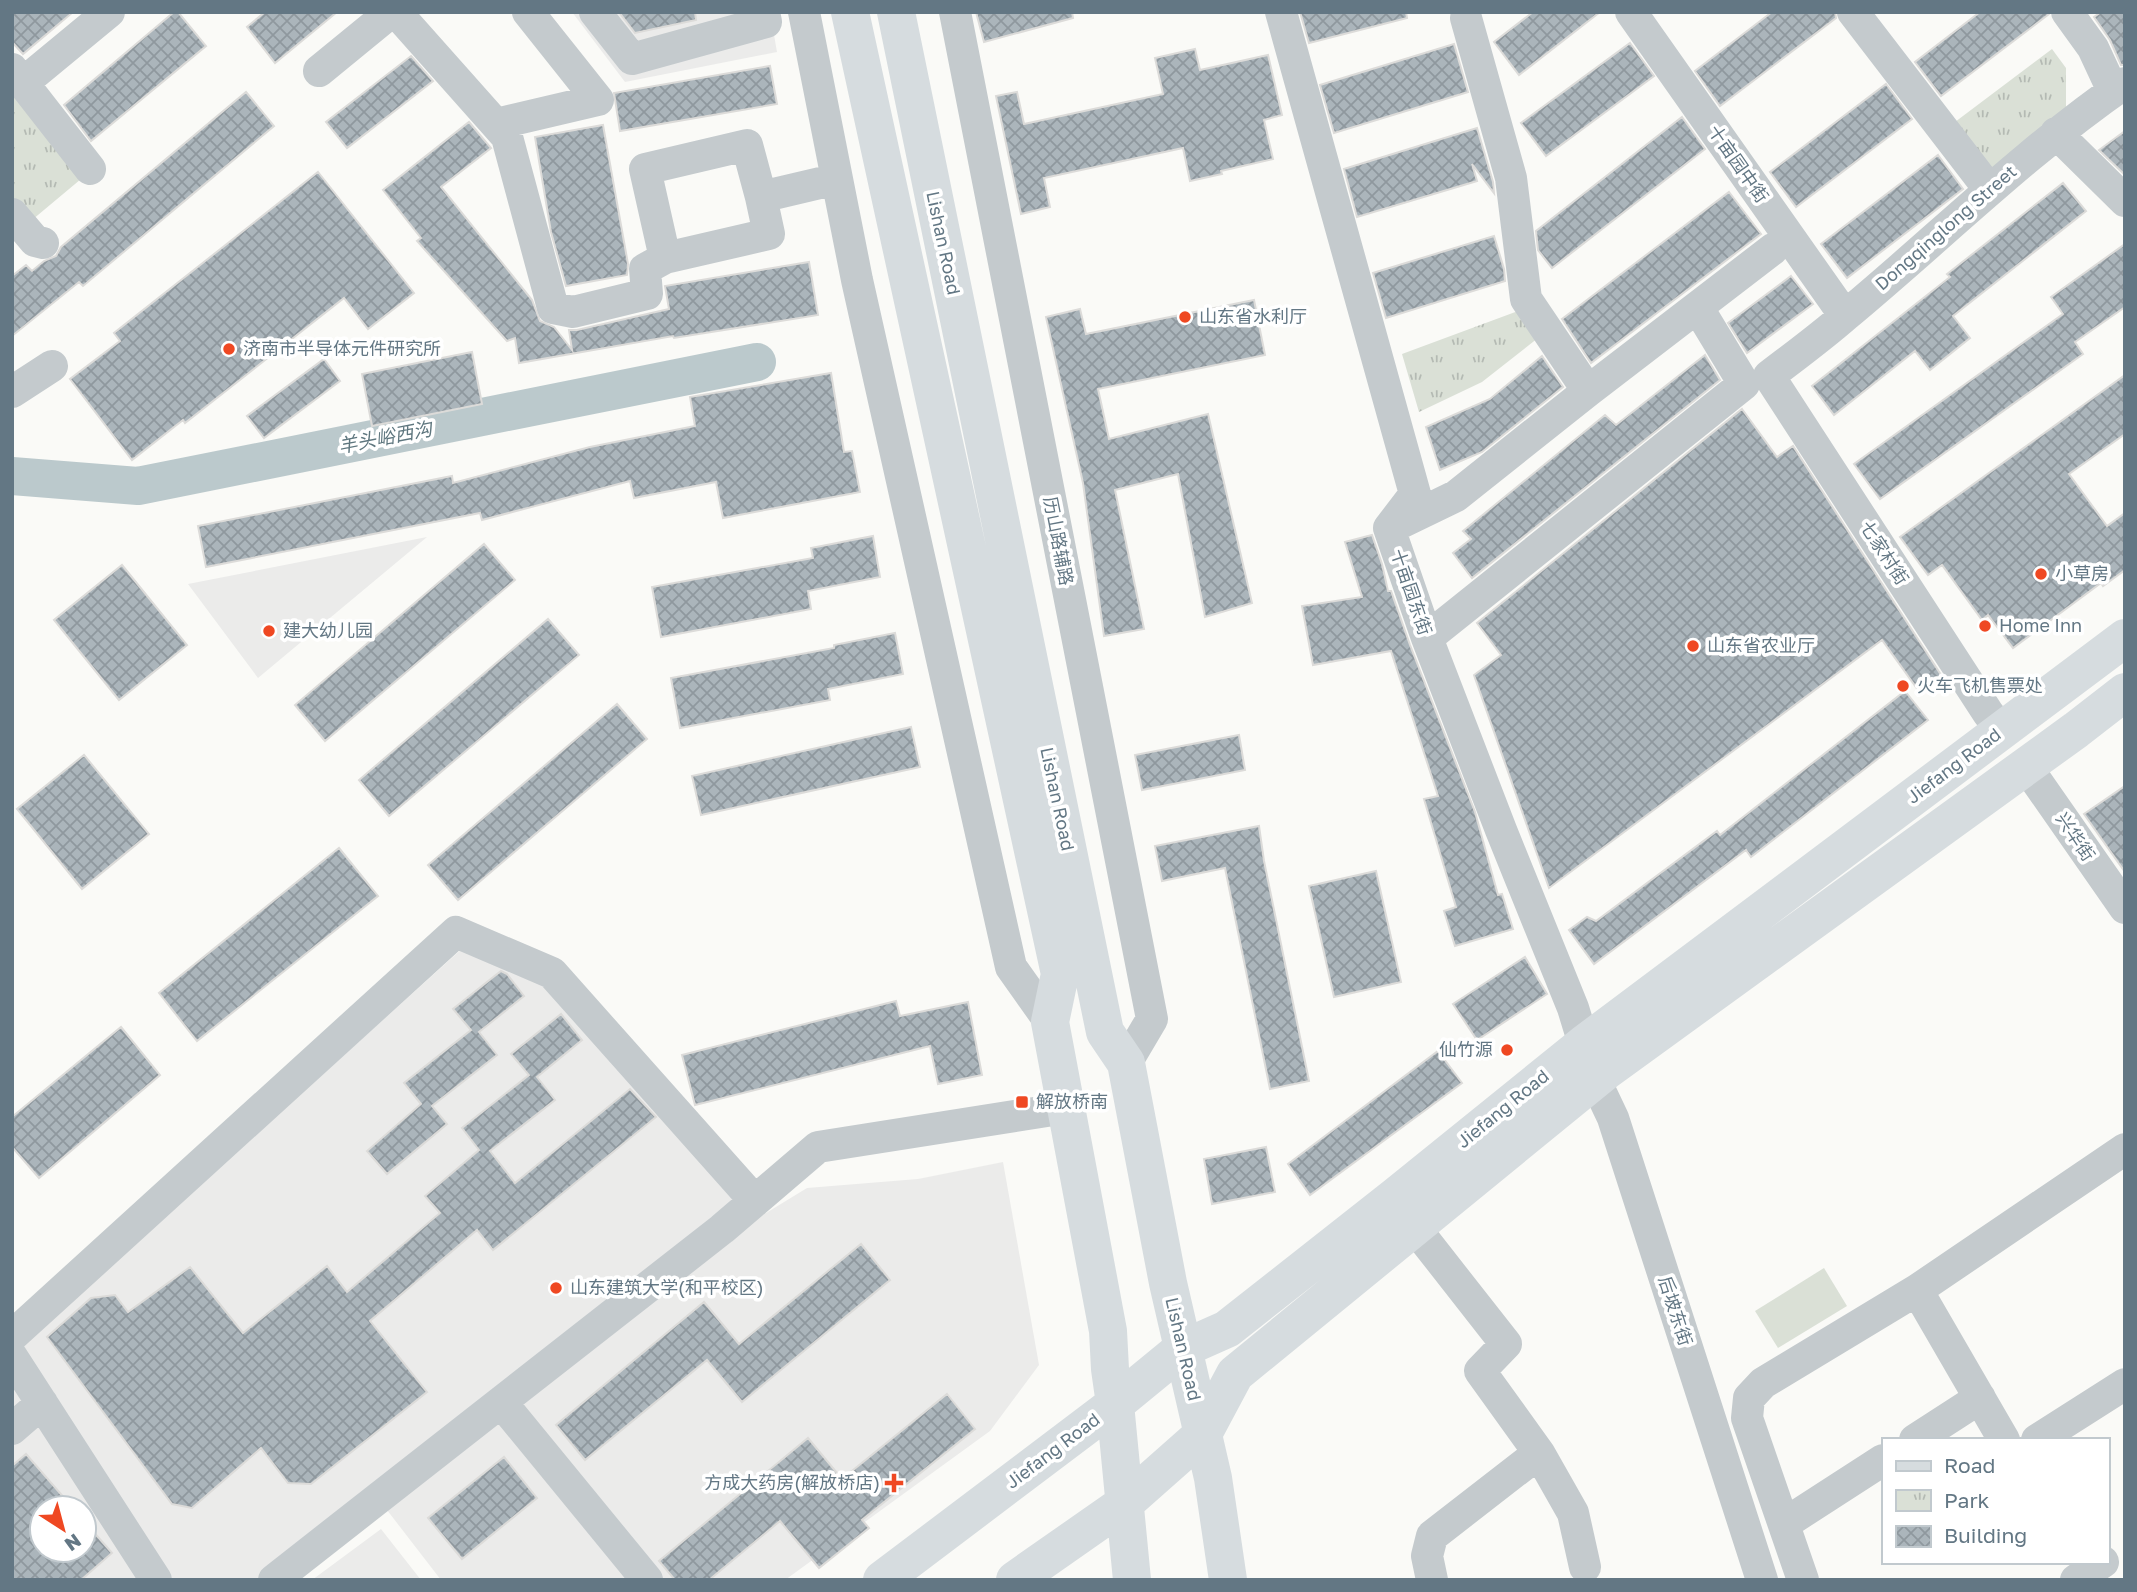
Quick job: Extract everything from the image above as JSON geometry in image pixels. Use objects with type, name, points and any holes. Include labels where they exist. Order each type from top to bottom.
[{"type":"main road","name":"Lishan Road","points":[[850,12],[1060,974],[1050,1022],[1108,1331],[1132,1580]]},
{"type":"main road","name":"Lishan Road","points":[[896,12],[1105,1032],[1126,1063],[1168,1283],[1213,1478],[1228,1580]]},
{"type":"main road","name":"Jiefang Road","points":[[882,1580],[1115,1404],[1182,1349],[1227,1329],[1584,1044],[2125,638]]},
{"type":"main road","name":"Jiefang Road","points":[[1015,1580],[1125,1503],[1203,1434],[1236,1374],[1595,1080],[2125,692]]},
{"type":"street","points":[[90,169],[18,76],[109,12]]},
{"type":"street","points":[[319,71],[394,12],[507,137],[553,308],[573,312],[647,294],[645,269],[665,258],[769,234],[747,145],[645,169],[665,258]]},
{"type":"street","points":[[496,124],[598,100],[528,12]]},
{"type":"street","points":[[596,12],[632,59],[766,22],[764,12]]},
{"type":"street","points":[[804,12],[860,293],[1011,967],[1050,1022]]},
{"type":"street","name":"历山路辅路","points":[[955,12],[1152,1019],[1126,1063]]},
{"type":"street","name":"十亩园东街","points":[[1281,12],[1415,494],[1390,528],[1427,638],[1573,1008],[1584,1044]]},
{"type":"street","name":"十亩园中街","points":[[1631,12],[1845,316]]},
{"type":"street","points":[[1853,12],[1989,189]]},
{"type":"street","points":[[2067,12],[2119,87]]},
{"type":"street","points":[[1466,18],[1511,178],[1526,299],[1588,391]]},
{"type":"street","name":"Dongqinglong Street","points":[[1769,376],[1845,316],[2056,133],[2119,87]]},
{"type":"street","points":[[2056,133],[2125,201]]},
{"type":"street","points":[[761,198],[837,179]]},
{"type":"street","points":[[1390,528],[1456,496],[1773,249]]},
{"type":"street","points":[[1427,638],[1744,384],[1698,308]]},
{"type":"street","points":[[12,391],[52,366]]},
{"type":"street","name":"七家村街","points":[[1769,376],[2001,730]]},
{"type":"street","name":"兴华街","points":[[2026,766],[2125,908]]},
{"type":"street","points":[[12,1336],[456,932],[552,973],[755,1201]]},
{"type":"street","name":"后坡东街","points":[[1584,1044],[1595,1080],[1612,1118],[1762,1580]]},
{"type":"street","points":[[274,1580],[755,1201],[818,1147],[1066,1108]]},
{"type":"street","points":[[1803,1580],[1747,1418],[1749,1398],[1763,1383],[1917,1290],[2125,1149]]},
{"type":"street","points":[[1415,1228],[1506,1344],[1480,1371],[1539,1453],[1573,1513],[1585,1567]]},
{"type":"street","points":[[1917,1290],[2003,1438]]},
{"type":"street","points":[[12,1357],[156,1580]]},
{"type":"street","points":[[2039,1438],[2125,1384]]},
{"type":"street","points":[[1918,1438],[1980,1398]]},
{"type":"street","points":[[501,1402],[647,1580]]},
{"type":"street","points":[[12,1429],[42,1403]]},
{"type":"street","points":[[1432,1580],[1427,1556],[1432,1535],[1539,1453]]},
{"type":"street","points":[[1784,1524],[1882,1461]]},
{"type":"street","points":[[2109,1558],[2125,1548]]},
{"type":"shaded area","points":[[572,12],[770,12],[777,52],[625,82]]},
{"type":"shaded area","name":"建大幼儿园","points":[[427,537],[258,678],[188,584]]},
{"type":"shaded area","name":"山东建筑大学(和平校区)","points":[[464,947],[549,985],[753,1221],[807,1188],[918,1179],[1003,1162],[1039,1365],[990,1431],[785,1580],[441,1580],[387,1510],[294,1580],[12,1580],[12,1354]]},
{"type":"shaded area","points":[[381,1529],[421,1580],[312,1580]]},
{"type":"green space","points":[[2052,49],[2066,68],[2066,112],[1983,176],[1955,122]]},
{"type":"green space","points":[[12,81],[87,174],[32,220],[12,197]]},
{"type":"green space","points":[[1518,311],[1538,338],[1482,382],[1419,412],[1402,354]]},
{"type":"green space","points":[[1824,1268],[1847,1306],[1778,1348],[1755,1311]]},
{"type":"building","points":[[12,12],[73,12],[23,54],[12,42]]},
{"type":"building","points":[[174,12],[178,12],[206,46],[91,141],[64,105]]},
{"type":"building","points":[[265,12],[337,12],[275,63],[247,27]]},
{"type":"building","points":[[619,12],[695,12],[696,20],[635,33]]},
{"type":"building","points":[[976,12],[1072,12],[1073,18],[984,42]]},
{"type":"building","points":[[1300,12],[1406,12],[1407,18],[1309,43]]},
{"type":"building","points":[[1533,12],[1600,12],[1519,75],[1494,42]]},
{"type":"building","points":[[1772,12],[1835,12],[1836,18],[1720,106],[1695,71]]},
{"type":"building","points":[[1980,12],[2049,14],[1941,96],[1915,62]]},
{"type":"building","points":[[2101,12],[2125,12],[2125,65],[2121,65],[2110,40],[2094,17]]},
{"type":"building","points":[[1630,43],[1654,76],[1546,156],[1521,123]]},
{"type":"building","points":[[1454,44],[1468,92],[1334,133],[1320,85]]},
{"type":"building","points":[[1195,49],[1200,70],[1268,55],[1282,115],[1264,120],[1273,159],[1190,181],[1183,148],[1044,178],[1050,207],[1021,214],[996,96],[1017,92],[1024,124],[1163,94],[1155,58]]},
{"type":"building","points":[[411,56],[433,81],[347,148],[326,122]]},
{"type":"building","points":[[770,66],[777,104],[620,131],[614,93]]},
{"type":"building","points":[[1886,84],[1912,119],[1796,207],[1770,172]]},
{"type":"building","points":[[246,92],[274,126],[83,286],[79,282],[12,336],[12,276],[26,265],[32,271],[44,261],[56,256],[61,247]]},
{"type":"building","points":[[1682,117],[1705,149],[1552,268],[1538,250],[1536,231]]},
{"type":"building","points":[[469,122],[491,148],[441,187],[532,300],[540,321],[554,327],[572,350],[569,330],[669,309],[665,286],[809,262],[818,315],[674,338],[673,336],[519,363],[515,338],[507,341],[417,241],[421,238],[383,190]]},
{"type":"building","points":[[603,125],[628,264],[627,275],[566,286],[551,232],[535,137]]},
{"type":"building","points":[[1477,128],[1494,193],[1472,164],[1477,181],[1357,217],[1344,169]]},
{"type":"building","points":[[2125,131],[2125,175],[2099,150]]},
{"type":"building","points":[[1938,155],[1963,189],[1847,278],[1821,244]]},
{"type":"building","points":[[318,172],[414,293],[368,329],[344,298],[185,423],[183,420],[132,460],[70,379],[120,341],[114,333]]},
{"type":"building","points":[[2063,183],[2086,211],[1953,316],[1970,338],[1930,370],[1915,351],[1834,415],[1812,386],[1950,277],[1947,274]]},
{"type":"building","points":[[1729,192],[1761,234],[1591,363],[1562,319]]},
{"type":"building","points":[[1494,236],[1505,281],[1386,318],[1373,273]]},
{"type":"building","points":[[2125,244],[2125,307],[2075,342],[2083,354],[1880,499],[1854,464],[2063,314],[2051,297]]},
{"type":"building","points":[[1791,276],[1813,304],[1747,353],[1728,323]]},
{"type":"building","points":[[1254,300],[1265,355],[1098,389],[1109,439],[1208,414],[1252,603],[1205,617],[1178,474],[1115,490],[1144,629],[1104,636],[1083,483],[1046,317],[1080,309],[1086,334]]},
{"type":"building","points":[[472,352],[482,404],[372,426],[362,374]]},
{"type":"building","points":[[1705,355],[1720,380],[1472,578],[1453,553],[1471,539],[1463,531],[1605,415],[1616,425]]},
{"type":"building","points":[[1542,356],[1563,387],[1482,452],[1440,470],[1426,427],[1490,399]]},
{"type":"building","points":[[324,359],[340,381],[264,438],[247,416]]},
{"type":"building","points":[[831,373],[844,452],[852,451],[860,492],[723,518],[716,482],[634,498],[630,481],[482,520],[480,513],[206,567],[198,526],[452,476],[453,483],[590,447],[695,426],[690,397]]},
{"type":"building","points":[[2125,375],[2125,434],[2069,474],[2107,526],[2125,513],[2125,570],[2103,586],[2101,583],[2013,648],[1988,615],[1982,620],[1942,565],[1928,575],[1900,537]]},
{"type":"building","name":"山东省农业厅","points":[[1742,409],[1777,457],[1793,446],[1943,678],[1921,694],[1882,640],[1549,888],[1474,675],[1501,655],[1477,623]]},
{"type":"building","points":[[1372,535],[1388,591],[1391,591],[1475,812],[1498,895],[1502,894],[1513,929],[1455,946],[1444,911],[1456,907],[1424,799],[1438,796],[1391,651],[1313,665],[1302,606],[1362,597],[1345,542]]},
{"type":"building","points":[[873,536],[880,577],[808,591],[811,609],[661,637],[652,587],[813,558],[811,548]]},
{"type":"building","points":[[484,544],[515,580],[325,741],[295,705]]},
{"type":"building","points":[[122,565],[187,645],[119,700],[54,620]]},
{"type":"building","points":[[548,619],[579,655],[389,816],[359,780]]},
{"type":"building","points":[[895,633],[903,674],[828,689],[830,700],[680,728],[671,678],[834,648],[834,645]]},
{"type":"building","points":[[1905,691],[1928,720],[1751,857],[1746,850],[1594,964],[1569,930],[1587,917],[1596,921],[1717,831],[1720,835]]},
{"type":"building","points":[[617,704],[647,739],[458,900],[428,865]]},
{"type":"building","points":[[911,727],[920,767],[701,815],[692,776]]},
{"type":"building","points":[[1239,735],[1245,770],[1142,790],[1135,755]]},
{"type":"building","points":[[84,755],[149,834],[82,889],[17,809]]},
{"type":"building","points":[[2125,786],[2125,872],[2084,814]]},
{"type":"building","points":[[1259,826],[1309,1081],[1270,1089],[1225,868],[1162,881],[1155,846]]},
{"type":"building","points":[[339,848],[378,896],[197,1041],[159,993]]},
{"type":"building","points":[[1376,871],[1401,982],[1334,997],[1309,886]]},
{"type":"building","points":[[1525,957],[1547,994],[1477,1040],[1453,1004]]},
{"type":"building","points":[[501,971],[507,974],[524,996],[479,1032],[497,1055],[432,1106],[447,1124],[387,1174],[367,1151],[421,1104],[404,1083],[471,1030],[453,1009]]},
{"type":"building","points":[[896,1001],[900,1016],[968,1002],[982,1075],[938,1084],[930,1046],[695,1105],[682,1055]]},
{"type":"building","points":[[561,1014],[582,1040],[537,1077],[555,1100],[490,1151],[515,1183],[630,1089],[656,1117],[493,1250],[477,1230],[370,1321],[427,1392],[311,1484],[288,1483],[261,1448],[192,1508],[172,1504],[47,1337],[91,1298],[115,1295],[128,1312],[190,1267],[243,1333],[327,1266],[347,1292],[440,1213],[425,1196],[479,1150],[462,1128],[529,1075],[511,1054]]},
{"type":"building","points":[[121,1027],[160,1075],[39,1178],[12,1147],[12,1117]]},
{"type":"building","points":[[1438,1051],[1462,1083],[1310,1195],[1288,1164]]},
{"type":"building","points":[[1266,1147],[1275,1192],[1212,1204],[1204,1159]]},
{"type":"building","points":[[861,1244],[890,1280],[742,1402],[707,1360],[585,1460],[556,1425],[704,1302],[739,1344]]},
{"type":"building","points":[[947,1394],[975,1429],[862,1520],[869,1528],[819,1568],[780,1521],[709,1580],[675,1580],[659,1561],[808,1438],[842,1479]]},
{"type":"building","points":[[26,1454],[61,1494],[28,1494],[28,1564],[98,1564],[98,1537],[112,1553],[81,1580],[12,1580],[12,1466]]},
{"type":"building","points":[[504,1457],[537,1498],[462,1559],[428,1518]]},
{"type":"waterway","name":"羊头峪西沟","points":[[12,476],[138,486],[757,362]]},
{"type":"place","name":"山东省水利厅","points":[[1185,317]]},
{"type":"place","name":"济南市半导体元件研究所","points":[[229,349]]},
{"type":"place","name":"小草房","points":[[2041,574]]},
{"type":"place","name":"Home Inn","points":[[1985,626]]},
{"type":"place","name":"建大幼儿园","points":[[269,631]]},
{"type":"place","name":"山东省农业厅","points":[[1693,646]]},
{"type":"place","name":"火车飞机售票处","points":[[1903,686]]},
{"type":"place","name":"仙竹源","points":[[1507,1050]]},
{"type":"place","name":"解放桥南","points":[[1022,1102]]},
{"type":"place","name":"山东建筑大学(和平校区)","points":[[556,1288]]},
{"type":"place","name":"方成大药房(解放桥店)","points":[[894,1483]]}]
